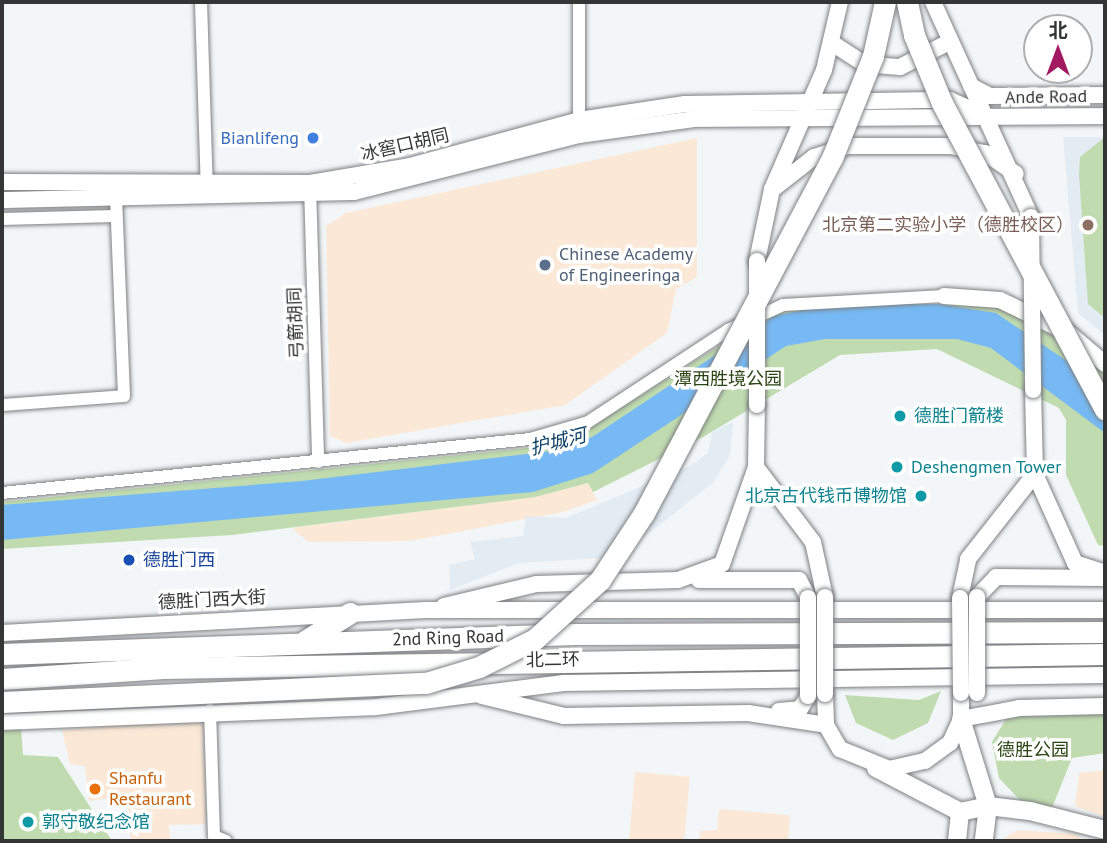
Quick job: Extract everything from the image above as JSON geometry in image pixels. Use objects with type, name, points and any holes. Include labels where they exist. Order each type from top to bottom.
[{"type":"highway","points":[[2,702],[426,682],[479,667],[536,639],[600,580],[644,513],[832,158],[873,56],[885,2]]},
{"type":"highway","points":[[907,2],[914,36],[942,103],[1105,409]]},
{"type":"highway","points":[[305,641],[350,613]]},
{"type":"highway","name":"2nd Ring Road","points":[[2,654],[305,641],[1105,632]]},
{"type":"highway","name":"北二环","points":[[2,679],[271,666],[1105,654]]},
{"type":"highway","points":[[271,666],[321,684]]},
{"type":"main road","points":[[961,719],[988,806],[984,841]]},
{"type":"main road","points":[[876,768],[960,812],[988,806],[1050,813],[1105,830]]},
{"type":"main road","points":[[957,841],[960,812]]},
{"type":"street","points":[[201,2],[207,193]]},
{"type":"street","points":[[579,2],[579,127]]},
{"type":"street","points":[[678,580],[722,564],[756,467],[757,261],[772,190],[812,100],[832,43],[840,2]]},
{"type":"street","points":[[933,2],[969,85],[1016,174],[1031,216],[1035,474],[1075,563],[1105,576]]},
{"type":"street","points":[[832,43],[864,64],[900,67],[949,43]]},
{"type":"street","points":[[969,85],[989,96],[1105,95]]},
{"type":"street","name":"冰窖口胡同","points":[[2,182],[207,193],[310,190],[412,180],[579,127],[685,104],[950,100],[987,117]]},
{"type":"street","name":"Ande Road","points":[[805,117],[1105,116]]},
{"type":"street","name":"冰窖口胡同","points":[[579,127],[694,119],[805,117]]},
{"type":"street","points":[[772,190],[814,157],[848,146],[951,146],[985,153],[1016,174]]},
{"type":"street","name":"弓箭胡同","points":[[310,190],[318,462]]},
{"type":"street","name":"冰窖口胡同","points":[[2,200],[116,208],[207,193]]},
{"type":"street","points":[[2,219],[116,208],[124,396],[2,405]]},
{"type":"street","points":[[2,493],[530,439],[580,426],[728,330],[783,305],[944,296],[1000,300],[1070,334],[1105,364]]},
{"type":"street","points":[[470,693],[564,716],[748,713],[800,709],[817,695],[825,597],[813,542],[756,467]]},
{"type":"street","points":[[425,610],[536,584],[799,580],[808,598],[817,695],[826,724],[841,749],[876,768],[908,767],[934,756],[950,743],[961,719],[969,693],[968,559],[1035,474]]},
{"type":"street","points":[[968,598],[996,577],[1105,576]]},
{"type":"street","points":[[425,610],[1105,610]]},
{"type":"street","name":"德胜门西大街","points":[[2,633],[425,610]]},
{"type":"street","points":[[2,722],[210,710],[413,703],[563,682],[1105,675]]},
{"type":"street","points":[[2,694],[321,684],[413,703]]},
{"type":"street","points":[[969,693],[989,705],[1019,708],[1105,706]]},
{"type":"street","points":[[961,719],[1019,708]]},
{"type":"street","points":[[210,710],[214,836],[226,841]]},
{"type":"street","points":[[748,713],[826,724]]},
{"type":"shaded area","name":"北京第二实验小学（德胜校区）","points":[[1063,137],[1105,137],[1105,335],[1078,313]]},
{"type":"shaded area","points":[[697,138],[697,277],[676,289],[667,333],[565,405],[346,443],[330,436],[326,226],[346,213]]},
{"type":"shaded area","points":[[733,422],[730,455],[713,483],[648,534],[602,558],[519,563],[450,590],[449,565],[475,559],[470,542],[523,536],[526,516],[566,518],[692,465],[708,453],[712,432]]},
{"type":"shaded area","points":[[588,483],[597,500],[563,512],[410,541],[308,542],[292,528],[535,497]]},
{"type":"shaded area","points":[[191,719],[204,726],[206,824],[169,825],[170,841],[131,841],[127,796],[89,801],[85,766],[70,764],[62,730]]},
{"type":"shaded area","points":[[1105,770],[1105,817],[1075,806],[1079,773]]},
{"type":"shaded area","points":[[635,772],[690,777],[684,841],[629,841]]},
{"type":"shaded area","points":[[719,809],[790,815],[788,841],[699,841],[700,831],[717,830]]},
{"type":"shaded area","points":[[1018,830],[1075,834],[1087,841],[1000,841]]},
{"type":"green space","points":[[1105,137],[1105,318],[1088,304],[1079,174],[1080,157]]},
{"type":"green space","name":"潭西胜境公园","points":[[825,301],[999,306],[1089,356],[1105,370],[1105,546],[1098,545],[1066,475],[1066,420],[1059,408],[937,349],[840,355],[703,437],[593,492],[588,483],[535,497],[232,535],[2,549],[2,502],[526,448],[599,422],[768,315]]},
{"type":"green space","points":[[941,691],[928,723],[893,740],[856,723],[845,695],[919,700]]},
{"type":"green space","name":"德胜公园","points":[[1105,706],[1105,753],[1072,758],[1050,813],[1030,811],[999,778],[992,742],[1006,719],[1019,708]]},
{"type":"green space","points":[[21,728],[23,755],[58,757],[112,841],[2,841],[2,729]]},
{"type":"water","points":[[938,304],[996,313],[1105,387],[1105,433],[991,348],[957,339],[825,339],[786,346],[593,473],[533,492],[2,540],[2,505],[302,481],[560,450],[592,437],[774,316],[823,306]]},
{"type":"place","name":"Bianlifeng","points":[[313,138]]},
{"type":"place","name":"北京第二实验小学（德胜校区）","points":[[1088,225]]},
{"type":"place","name":"Chinese Academy of Engineeringa","points":[[545,265]]},
{"type":"place","name":"德胜门箭楼","points":[[900,416]]},
{"type":"place","name":"Deshengmen Tower","points":[[897,467]]},
{"type":"place","name":"北京古代钱币博物馆","points":[[921,496]]},
{"type":"place","name":"德胜门西","points":[[129,560]]},
{"type":"place","name":"Shanfu Restaurant","points":[[95,789]]},
{"type":"place","name":"郭守敬纪念馆","points":[[28,822]]},
{"type":"water label","name":"护城河","points":[[558,442]]}]
